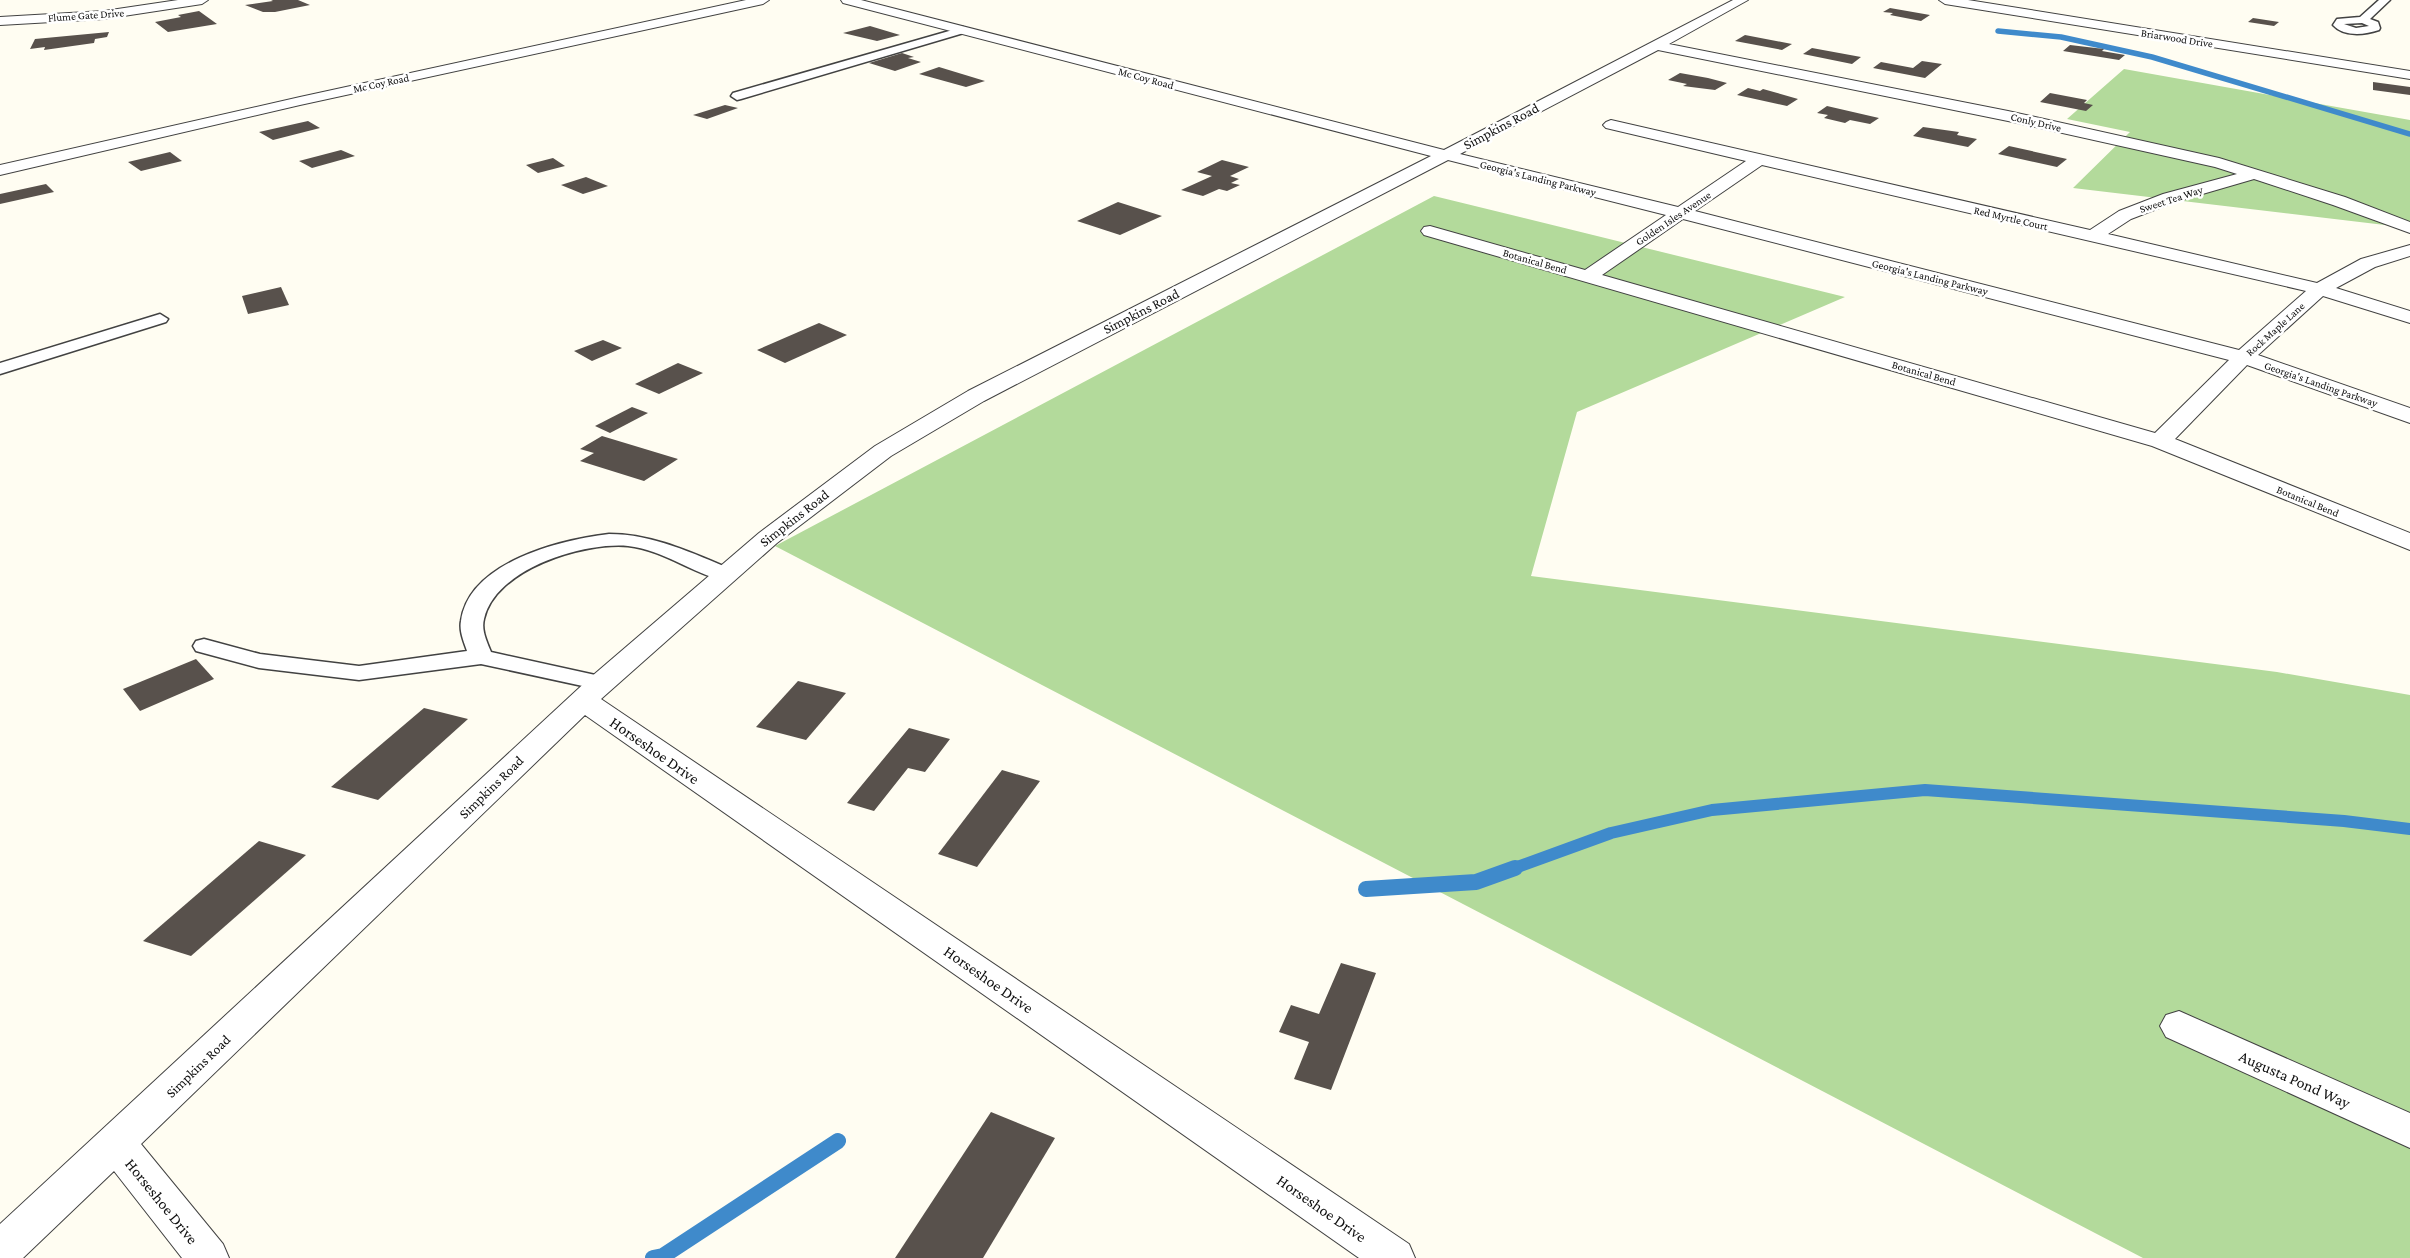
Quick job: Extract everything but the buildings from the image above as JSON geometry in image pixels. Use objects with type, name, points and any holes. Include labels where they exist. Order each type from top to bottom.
[{"type":"street","name":"Flume Gate Drive","points":[[0,21],[104,15],[202,0]]},
{"type":"street","name":"Mc Coy Road","points":[[0,170],[300,101],[763,0]]},
{"type":"street","name":"Mc Coy Road","points":[[847,0],[1446,155]]},
{"type":"street","name":"Simpkins Road","points":[[0,1252],[592,691],[775,532],[883,452],[976,396],[1446,155],[1742,0]]},
{"type":"street","name":"Briarwood Drive","points":[[1945,0],[2410,75]]},
{"type":"street","name":"Conly Drive","points":[[1655,45],[2008,116],[2219,163],[2339,201],[2410,228]]},
{"type":"street","name":"Red Myrtle Court","points":[[1611,125],[2320,289],[2410,317]]},
{"type":"street","name":"Georgia's Landing Parkway","points":[[1446,155],[1682,213],[2243,357],[2410,416]]},
{"type":"street","name":"Golden Isles Avenue","points":[[1588,276],[1758,160]]},
{"type":"street","name":"Sweet Tea Way","points":[[2092,237],[2125,214],[2169,198],[2255,174]]},
{"type":"street","name":"Botanical Bend","points":[[1430,231],[2160,441],[2410,542]]},
{"type":"street","name":"Rock Maple Lane","points":[[2160,441],[2243,357],[2320,289],[2368,263],[2410,250]]},
{"type":"street","name":"Horseshoe Drive","points":[[592,691],[1394,1258]]},
{"type":"street","name":"Augusta Pond Way","points":[[2179,1026],[2410,1131]]},
{"type":"street","name":"Horseshoe Drive","points":[[116,1143],[208,1258]]},
{"type":"lane","points":[[2363,20],[2385,0]]},
{"type":"lane","points":[[737,96],[963,30]]},
{"type":"lane","points":[[0,369],[160,319]]},
{"type":"lane","points":[[481,657],[473,636],[472,620],[477,603],[491,585],[511,571],[542,555],[602,540],[628,540],[660,549],[725,575]]},
{"type":"lane","points":[[204,646],[259,661],[359,673],[481,657],[592,691]]},
{"type":"green space","points":[[2124,69],[2410,120],[2410,228],[2073,188],[2130,132],[2067,119]]},
{"type":"green space","points":[[1434,196],[1845,297],[1577,412],[1531,576],[2277,672],[2410,695],[2410,1258],[2143,1258],[775,546]]},
{"type":"waterway","points":[[1998,31],[2061,37],[2152,57],[2410,134]]},
{"type":"waterway","points":[[1512,869],[1611,833],[1712,810],[1925,790],[2344,821],[2410,829]]},
{"type":"waterway","points":[[1366,889],[1476,882],[1515,868]]},
{"type":"waterway","points":[[653,1258],[663,1256],[838,1141]]}]
